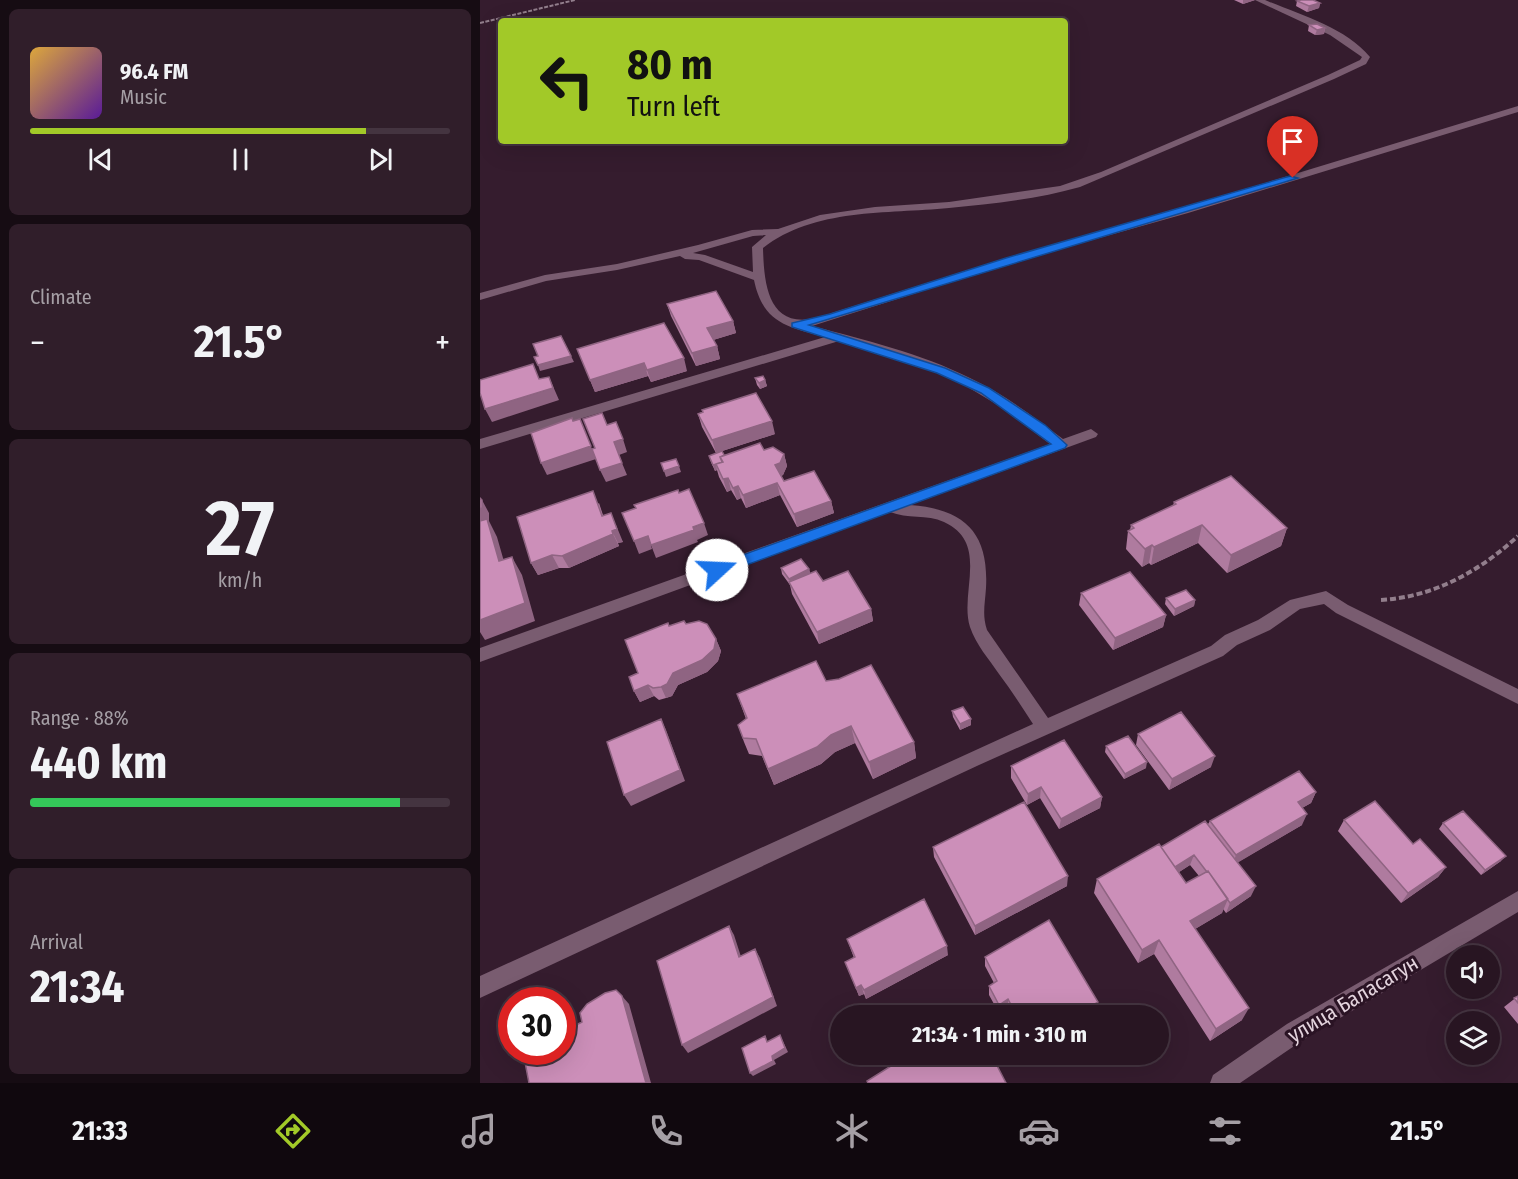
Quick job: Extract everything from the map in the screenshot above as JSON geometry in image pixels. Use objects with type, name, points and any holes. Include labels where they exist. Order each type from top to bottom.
[{"type":"street","points":[[480,297],[545,278],[617,267],[752,233],[777,230],[833,217],[877,210],[1029,195],[1085,182],[1331,77],[1363,62],[1366,57],[1361,50],[1337,36],[1259,0]]},
{"type":"street","points":[[796,325],[833,316],[1010,260],[1184,211],[1518,109]]},
{"type":"street","points":[[777,230],[757,247],[759,279],[766,303],[781,319],[941,370],[985,391],[1041,428],[1061,445]]},
{"type":"street","points":[[670,255],[701,257],[759,279]]},
{"type":"street","points":[[480,444],[838,337]]},
{"type":"street","points":[[480,655],[1091,434]]},
{"type":"street","points":[[886,509],[924,510],[945,515],[963,526],[975,543],[978,561],[978,590],[974,606],[977,625],[988,646],[1044,727]]},
{"type":"street","points":[[480,987],[1044,727],[1217,651],[1231,640],[1264,625],[1296,604],[1326,597],[1357,616],[1432,651],[1518,697]]},
{"type":"street","name":"улица Баласагун","points":[[1221,1083],[1295,1032],[1518,901]]},
{"type":"path","points":[[501,18],[575,0]]},
{"type":"path","points":[[480,23],[498,19]]},
{"type":"path","points":[[1371,600],[1392,600],[1422,594],[1456,579],[1509,545],[1518,536]]},
{"type":"building","points":[[1313,0],[1320,3],[1309,6],[1297,1]]},
{"type":"building","points":[[1317,24],[1325,28],[1317,30],[1309,25]]},
{"type":"building","points":[[716,291],[733,321],[707,328],[717,346],[692,353],[667,304]]},
{"type":"building","points":[[664,323],[684,358],[647,370],[644,363],[590,380],[577,349]]},
{"type":"building","points":[[561,336],[571,356],[538,365],[534,357],[538,356],[533,344]]},
{"type":"building","points":[[533,364],[539,379],[549,377],[553,388],[485,409],[480,393],[480,380]]},
{"type":"building","points":[[763,376],[765,380],[759,383],[755,378]]},
{"type":"building","points":[[756,393],[772,421],[712,440],[698,414],[703,412],[702,410]]},
{"type":"building","points":[[602,413],[607,425],[616,422],[623,439],[614,442],[622,463],[600,470],[592,449],[595,448],[583,419]]},
{"type":"building","points":[[572,418],[573,421],[580,419],[591,446],[541,463],[531,433]]},
{"type":"building","points":[[760,443],[764,450],[773,447],[784,454],[780,463],[775,465],[784,481],[814,471],[831,501],[794,514],[777,483],[743,495],[738,486],[733,488],[728,478],[723,479],[716,464],[723,462],[720,457]]},
{"type":"building","points":[[722,451],[724,455],[720,457],[722,462],[713,465],[709,456]]},
{"type":"building","points":[[676,459],[679,466],[664,471],[661,463]]},
{"type":"building","points":[[1231,476],[1287,528],[1231,555],[1202,525],[1145,549],[1128,531],[1134,528],[1131,525],[1176,504],[1174,502]]},
{"type":"building","points":[[689,489],[704,523],[693,527],[694,530],[651,545],[648,536],[634,541],[622,513],[636,508],[634,505],[678,490],[679,493]]},
{"type":"building","points":[[593,491],[602,516],[611,513],[617,529],[612,531],[613,534],[562,556],[552,555],[531,563],[517,517]]},
{"type":"building","points":[[487,519],[499,561],[512,557],[525,603],[480,620],[480,521]]},
{"type":"building","points":[[801,559],[809,569],[789,579],[781,568]]},
{"type":"building","points":[[816,571],[823,581],[848,571],[871,609],[817,632],[789,582]]},
{"type":"building","points":[[1130,572],[1166,615],[1115,638],[1081,593]]},
{"type":"building","points":[[1186,590],[1195,600],[1175,609],[1166,598]]},
{"type":"building","points":[[684,621],[686,624],[699,621],[707,624],[716,639],[714,649],[702,660],[673,673],[667,684],[653,688],[648,685],[634,691],[629,677],[638,673],[625,640],[668,623],[669,626]]},
{"type":"building","points":[[816,661],[826,681],[839,679],[871,665],[914,742],[869,762],[851,726],[831,735],[817,747],[768,769],[756,739],[743,738],[738,725],[747,718],[737,694]]},
{"type":"building","points":[[963,707],[971,719],[960,724],[952,711]]},
{"type":"building","points":[[1181,712],[1215,756],[1172,779],[1138,734]]},
{"type":"building","points":[[661,719],[680,770],[624,795],[607,742]]},
{"type":"building","points":[[1128,736],[1147,762],[1125,774],[1106,746]]},
{"type":"building","points":[[1064,740],[1102,797],[1061,819],[1041,787],[1028,794],[1011,766]]},
{"type":"building","points":[[1299,771],[1316,792],[1298,802],[1307,814],[1236,855],[1210,821]]},
{"type":"building","points":[[1375,801],[1413,844],[1420,839],[1446,867],[1408,893],[1344,820]]},
{"type":"building","points":[[1024,802],[1068,876],[975,926],[933,847]]},
{"type":"building","points":[[1463,811],[1506,856],[1485,870],[1443,823]]},
{"type":"building","points":[[1205,821],[1256,886],[1230,903],[1194,855],[1175,867],[1161,847]]},
{"type":"building","points":[[1159,844],[1186,883],[1208,871],[1228,899],[1190,921],[1249,1008],[1216,1029],[1159,940],[1142,950],[1097,879]]},
{"type":"building","points":[[924,899],[947,946],[864,990],[861,985],[856,988],[845,962],[855,957],[847,939]]},
{"type":"building","points":[[1049,920],[1098,1002],[1093,1005],[1011,1005],[1008,999],[999,1005],[989,986],[997,981],[985,957]]},
{"type":"building","points":[[729,926],[739,957],[755,949],[773,997],[682,1045],[657,961]]},
{"type":"building","points":[[616,990],[622,996],[646,1083],[529,1083],[526,1065],[576,1065],[576,1025],[582,1022],[580,1013],[587,1004],[605,993]]},
{"type":"building","points":[[780,1035],[785,1048],[772,1056],[773,1061],[750,1073],[742,1048],[765,1036],[767,1042]]},
{"type":"building","points":[[892,1065],[997,1065],[1006,1083],[868,1083],[867,1081]]},
{"type":"route","points":[[717,570],[1061,445],[1041,428],[985,391],[941,370],[796,325],[818,321],[1010,260],[1293,178]]}]
